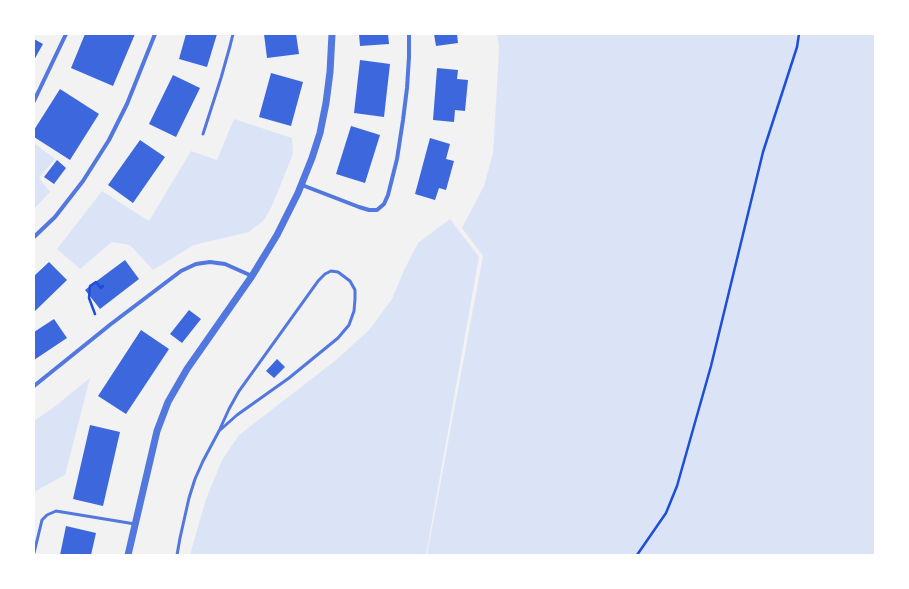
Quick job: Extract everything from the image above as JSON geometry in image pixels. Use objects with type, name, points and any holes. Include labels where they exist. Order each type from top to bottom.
[{"type":"street","points":[[34,101],[66,34]]},
{"type":"street","points":[[34,237],[55,217],[83,180],[109,140],[127,104],[155,34]]},
{"type":"street","points":[[128,555],[157,432],[168,402],[187,369],[252,276],[277,235],[302,185],[318,140],[326,103],[330,72],[332,34]]},
{"type":"street","points":[[302,185],[369,210],[377,210],[384,204],[388,195],[397,159],[403,120],[408,80],[409,34]]},
{"type":"street","points":[[34,386],[181,271],[196,264],[210,262],[225,264],[252,276]]},
{"type":"lane","points":[[203,134],[233,34]]},
{"type":"lane","points":[[177,555],[189,498],[203,460],[239,391],[318,281],[325,274],[331,270],[338,272],[350,281],[355,290],[354,311],[349,325],[338,338],[289,378],[237,415],[219,431]]},
{"type":"lane","points":[[34,553],[42,520],[47,515],[56,511],[135,524]]},
{"type":"path","points":[[637,555],[666,513],[677,486],[711,366],[763,152],[797,47],[799,34]]},
{"type":"path","points":[[95,314],[89,298],[90,286],[96,282],[101,288],[103,286]]},
{"type":"shaded area","points":[[497,34],[875,34],[875,555],[427,555],[483,256],[462,228],[484,186],[493,153],[499,46]]},
{"type":"shaded area","points":[[234,119],[292,138],[293,154],[272,206],[264,220],[249,232],[194,245],[153,270],[130,245],[112,242],[80,269],[57,249],[102,191],[149,221],[191,151],[217,160]]},
{"type":"shaded area","points":[[34,143],[55,159],[39,178],[50,192],[34,209]]},
{"type":"shaded area","points":[[450,219],[479,257],[426,555],[190,555],[206,499],[222,460],[239,435],[336,360],[369,330],[392,299],[405,268],[418,243]]},
{"type":"shaded area","points":[[90,378],[65,475],[34,492],[34,421]]},
{"type":"building","points":[[85,34],[135,34],[113,86],[71,68]]},
{"type":"building","points":[[186,34],[217,34],[207,67],[179,59]]},
{"type":"building","points":[[264,34],[296,34],[299,54],[267,58]]},
{"type":"building","points":[[359,34],[388,34],[389,44],[360,46]]},
{"type":"building","points":[[434,34],[457,34],[458,43],[436,46]]},
{"type":"building","points":[[34,39],[43,44],[34,60]]},
{"type":"building","points":[[360,60],[390,64],[384,117],[354,113]]},
{"type":"building","points":[[437,68],[458,70],[457,79],[468,80],[465,111],[455,110],[454,122],[433,120]]},
{"type":"building","points":[[271,73],[303,82],[291,126],[259,117]]},
{"type":"building","points":[[173,75],[200,88],[176,137],[149,124]]},
{"type":"building","points":[[60,89],[99,114],[70,160],[34,137],[34,130]]},
{"type":"building","points":[[351,126],[380,135],[365,183],[336,174]]},
{"type":"building","points":[[430,138],[450,144],[446,159],[454,161],[446,190],[439,188],[435,200],[415,194]]},
{"type":"building","points":[[140,140],[165,157],[133,203],[108,185]]},
{"type":"building","points":[[57,160],[66,168],[54,184],[44,177]]},
{"type":"building","points":[[125,260],[139,279],[100,309],[85,290]]},
{"type":"building","points":[[49,262],[67,280],[34,312],[34,276]]},
{"type":"building","points":[[189,310],[201,319],[182,343],[170,334]]},
{"type":"building","points":[[54,319],[67,338],[34,360],[34,332]]},
{"type":"building","points":[[141,330],[169,349],[126,414],[98,396]]},
{"type":"building","points":[[277,359],[285,367],[274,378],[266,371]]},
{"type":"building","points":[[90,425],[120,432],[103,506],[73,499]]},
{"type":"building","points":[[66,526],[96,533],[91,555],[60,555]]}]
